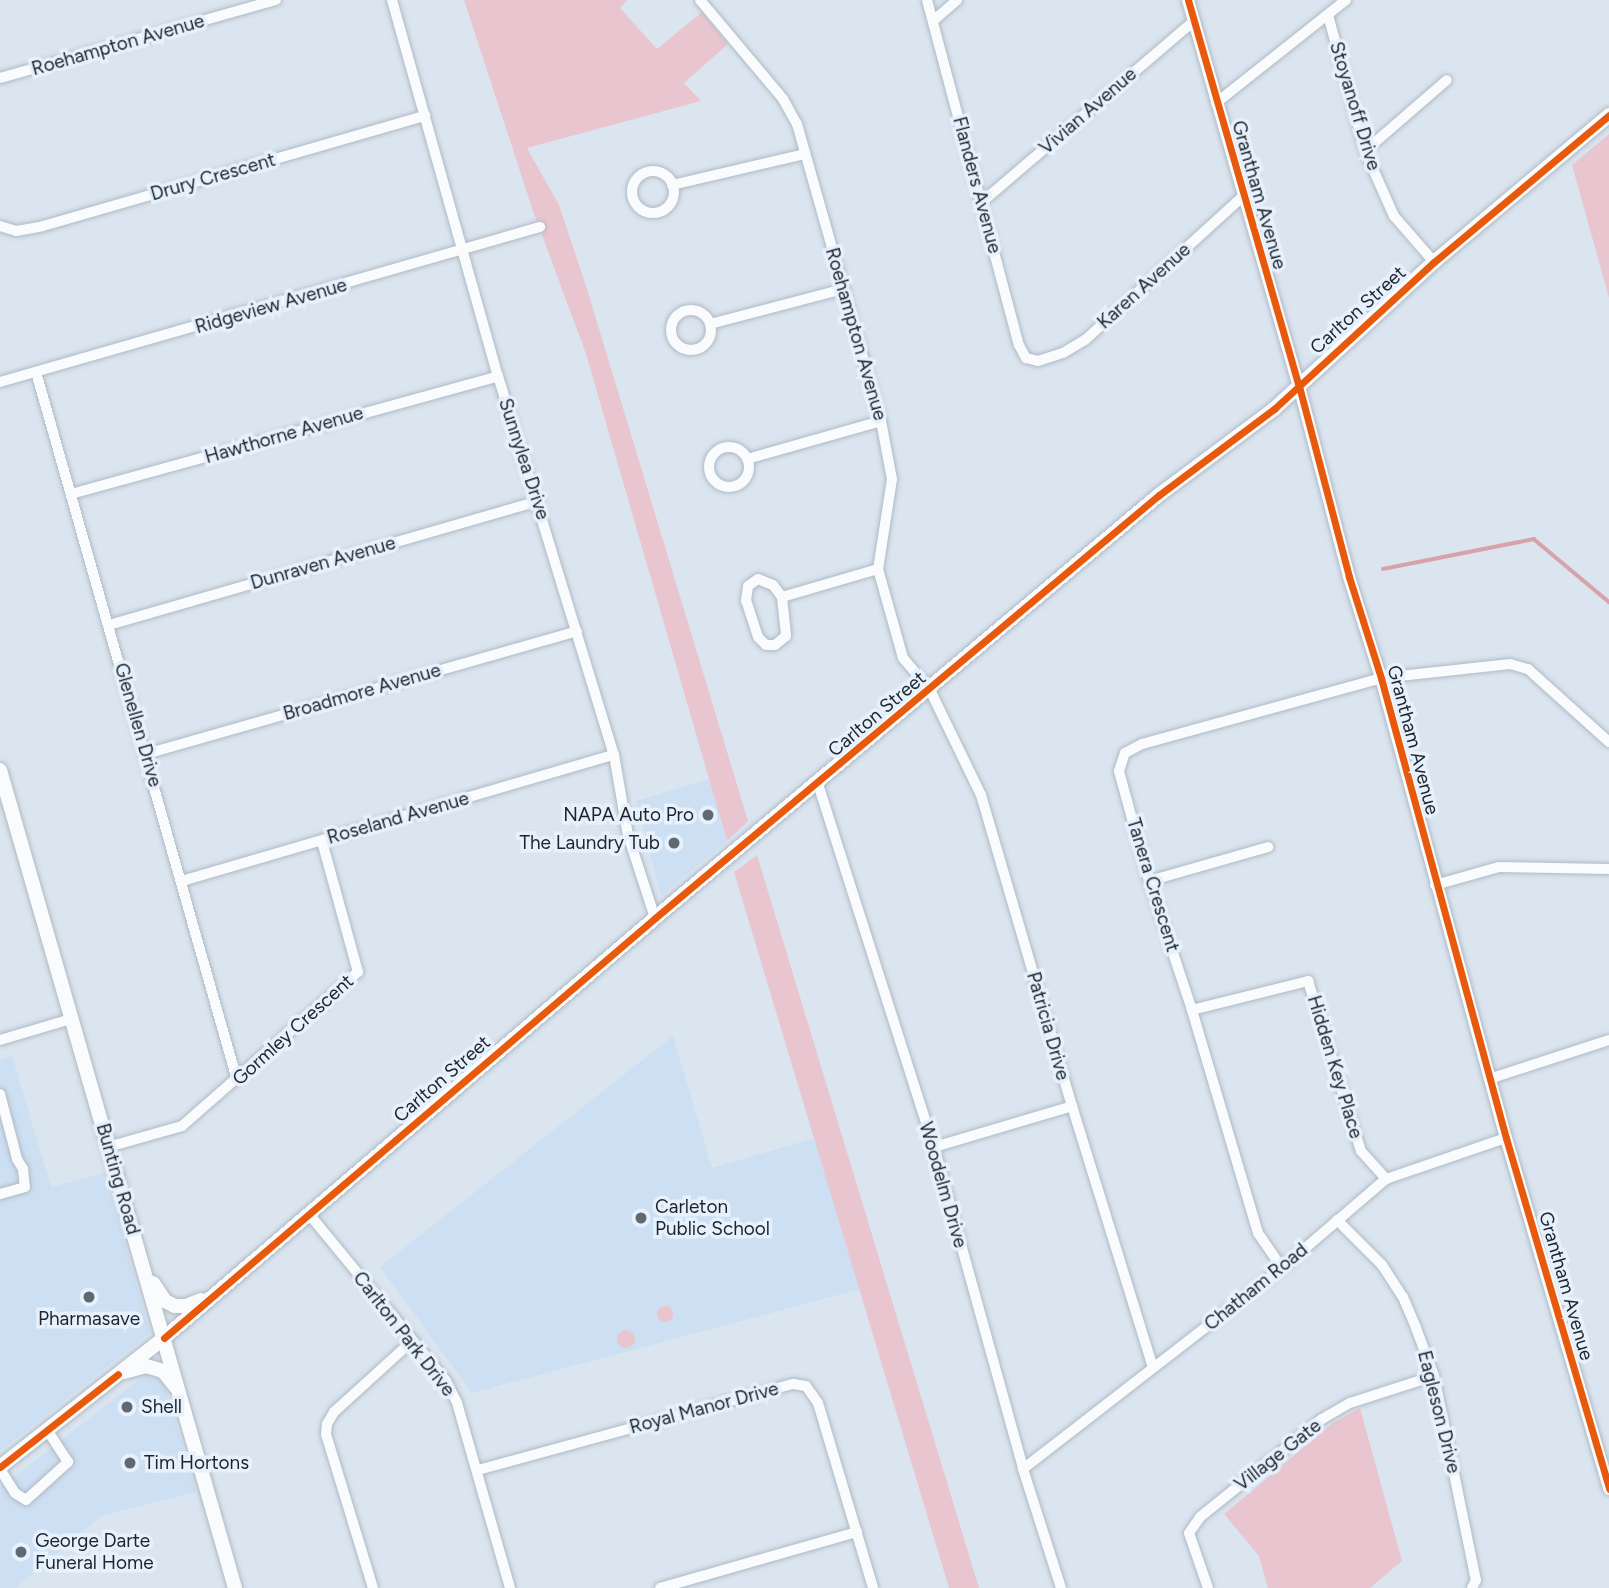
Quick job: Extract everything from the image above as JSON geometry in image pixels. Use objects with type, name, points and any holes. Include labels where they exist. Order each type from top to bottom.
[{"type":"main road","name":"Carlton Street","points":[[0,1468],[164,1338],[654,918],[818,784],[1159,495],[1274,409],[1434,262],[1609,115]]},
{"type":"main road","name":"Bunting Road","points":[[0,769],[235,1588]]},
{"type":"main road","points":[[145,1271],[165,1301],[175,1306],[186,1306],[215,1294]]},
{"type":"main road","points":[[118,1374],[146,1366],[163,1371],[179,1390]]},
{"type":"street","name":"Roehampton Avenue","points":[[0,78],[276,0]]},
{"type":"street","name":"Sunnylea Drive","points":[[392,0],[498,376],[614,755],[628,835],[654,918]]},
{"type":"street","name":"Flanders Avenue","points":[[927,0],[1019,345],[1026,358],[1038,360]]},
{"type":"street","points":[[933,21],[957,0]]},
{"type":"street","name":"Grantham Avenue","points":[[1188,0],[1242,197],[1299,386],[1349,577],[1381,678],[1489,1079],[1609,1489]]},
{"type":"street","points":[[1216,103],[1346,0]]},
{"type":"street","name":"Roehampton Avenue","points":[[703,1],[783,99],[797,124],[881,421],[892,479],[878,569],[903,658],[930,690]]},
{"type":"street","name":"Stoyanoff Drive","points":[[1328,15],[1365,150],[1394,216],[1434,262]]},
{"type":"street","name":"Vivian Avenue","points":[[982,202],[1194,20]]},
{"type":"street","points":[[1365,150],[1447,80]]},
{"type":"street","name":"Drury Crescent","points":[[0,226],[16,231],[43,226],[425,116]]},
{"type":"street","points":[[673,185],[805,154]]},
{"type":"street","name":"Karen Avenue","points":[[1038,360],[1063,353],[1085,340],[1242,197]]},
{"type":"street","name":"Ridgeview Avenue","points":[[0,382],[540,227]]},
{"type":"street","points":[[710,324],[843,289]]},
{"type":"street","name":"Glenellen Drive","points":[[36,372],[237,1080]]},
{"type":"street","name":"Hawthorne Avenue","points":[[71,495],[498,376]]},
{"type":"street","points":[[747,459],[881,421]]},
{"type":"street","name":"Dunraven Avenue","points":[[109,625],[538,501]]},
{"type":"street","points":[[782,597],[878,569]]},
{"type":"street","points":[[758,579],[773,585],[782,597],[786,636],[775,645],[766,645],[758,637],[746,601],[748,586],[758,579]]},
{"type":"street","name":"Broadmore Avenue","points":[[146,754],[577,631]]},
{"type":"street","points":[[1381,678],[1510,664],[1528,670],[1609,742]]},
{"type":"street","name":"Tanera Crescent","points":[[1282,1268],[1258,1233],[1192,1010],[1149,881],[1119,771],[1125,753],[1142,744],[1381,678]]},
{"type":"street","name":"Patricia Drive","points":[[930,690],[981,795],[1072,1106],[1153,1367]]},
{"type":"street","name":"Roseland Avenue","points":[[182,881],[614,755]]},
{"type":"street","name":"Woodelm Drive","points":[[818,784],[934,1147],[1023,1469],[1061,1588]]},
{"type":"street","name":"Gormley Crescent","points":[[108,1147],[182,1126],[358,972],[322,841]]},
{"type":"street","points":[[1149,881],[1268,847]]},
{"type":"street","points":[[1435,885],[1499,867],[1609,869]]},
{"type":"street","name":"Hidden Key Place","points":[[1192,1010],[1308,981],[1361,1151],[1386,1179]]},
{"type":"street","points":[[0,1041],[71,1019]]},
{"type":"street","points":[[1489,1079],[1609,1040]]},
{"type":"street","points":[[0,1098],[17,1158],[23,1168],[26,1187],[0,1194]]},
{"type":"street","points":[[934,1147],[1072,1106]]},
{"type":"street","name":"Chatham Road","points":[[1023,1469],[1282,1268],[1386,1179],[1506,1138]]},
{"type":"street","name":"Carlton Park Drive","points":[[309,1214],[446,1381],[457,1403],[478,1470],[510,1588]]},
{"type":"street","name":"Eagleson Drive","points":[[1337,1220],[1382,1265],[1403,1297],[1434,1376],[1476,1580],[1472,1588]]},
{"type":"street","points":[[373,1588],[326,1434],[327,1424],[334,1412],[412,1341]]},
{"type":"street","name":"Village Gate","points":[[1208,1588],[1189,1533],[1200,1517],[1322,1419],[1350,1403],[1434,1376]]},
{"type":"street","name":"Royal Manor Drive","points":[[478,1470],[793,1384],[806,1386],[817,1403],[873,1588]]},
{"type":"street","points":[[0,1468],[15,1493],[26,1500],[68,1462],[47,1430]]},
{"type":"street","points":[[660,1588],[857,1532]]},
{"type":"shaded area","points":[[464,0],[627,0],[620,8],[657,49],[702,12],[728,44],[684,83],[701,101],[527,148],[559,205],[587,289],[748,821],[727,841],[586,354],[532,208]]},
{"type":"shaded area","points":[[1609,134],[1609,298],[1572,165]]},
{"type":"shaded area","points":[[709,779],[727,841],[661,896],[636,801]]},
{"type":"shaded area","points":[[757,855],[979,1588],[949,1588],[734,872]]},
{"type":"shaded area","name":"Carleton Public School","points":[[673,1036],[712,1168],[815,1138],[860,1289],[472,1393],[380,1267]]},
{"type":"shaded area","points":[[12,1056],[51,1187],[105,1173],[150,1333],[0,1451],[0,1060]]},
{"type":"shaded area","points":[[662,1306],[668,1306],[673,1314],[671,1320],[662,1322],[657,1317],[657,1311]]},
{"type":"shaded area","points":[[622,1330],[630,1330],[635,1339],[633,1346],[622,1348],[617,1343],[617,1335]]},
{"type":"shaded area","points":[[146,1374],[164,1383],[196,1492],[101,1516],[16,1588],[0,1588],[0,1488]]},
{"type":"shaded area","points":[[1360,1408],[1402,1561],[1370,1588],[1268,1588],[1259,1556],[1224,1514],[1333,1423]]},
{"type":"waterway","points":[[1383,569],[1534,539],[1609,602]]},
{"type":"cycle path","points":[[1188,0],[1299,386],[1349,577],[1381,678],[1506,1138],[1609,1489]]},
{"type":"cycle path","points":[[164,1338],[655,918],[1159,495],[1274,409],[1434,262],[1609,115]]},
{"type":"cycle path","points":[[0,1467],[118,1374]]},
{"type":"place","name":"NAPA Auto Pro","points":[[708,815]]},
{"type":"place","name":"The Laundry Tub","points":[[674,843]]},
{"type":"place","name":"Carleton Public School","points":[[641,1218]]},
{"type":"place","name":"Pharmasave","points":[[89,1297]]},
{"type":"place","name":"Shell","points":[[127,1407]]},
{"type":"place","name":"Tim Hortons","points":[[130,1463]]},
{"type":"place","name":"George Darte Funeral Home","points":[[21,1552]]}]
